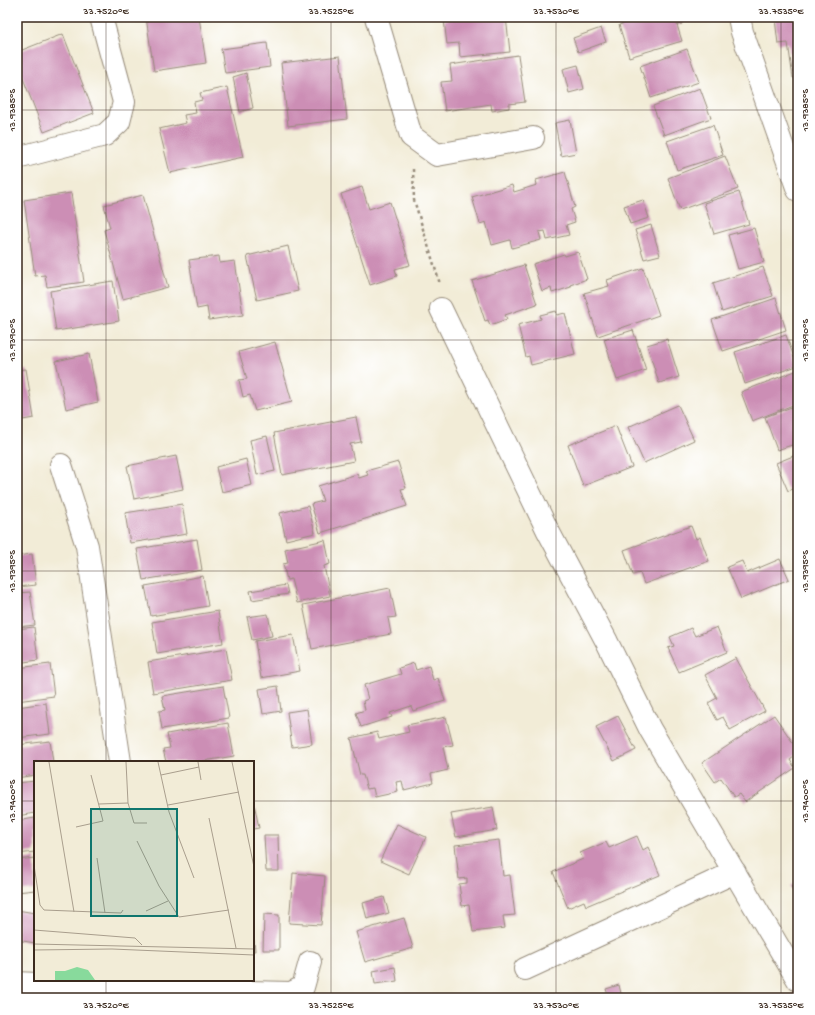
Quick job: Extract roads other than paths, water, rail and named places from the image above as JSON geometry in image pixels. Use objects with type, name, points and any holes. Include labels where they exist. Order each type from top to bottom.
[{"type":"street","points":[[17,158],[105,135],[119,122],[124,102],[101,17]]},
{"type":"street","points":[[376,17],[411,136],[437,155],[533,138]]},
{"type":"street","points":[[739,17],[742,32],[798,190]]},
{"type":"street","points":[[441,309],[547,529],[607,642],[650,728],[798,980]]},
{"type":"street","points":[[61,465],[87,546],[120,761]]},
{"type":"street","points":[[525,969],[735,872]]},
{"type":"street","points":[[17,983],[135,984],[291,993],[303,987],[310,962]]}]
